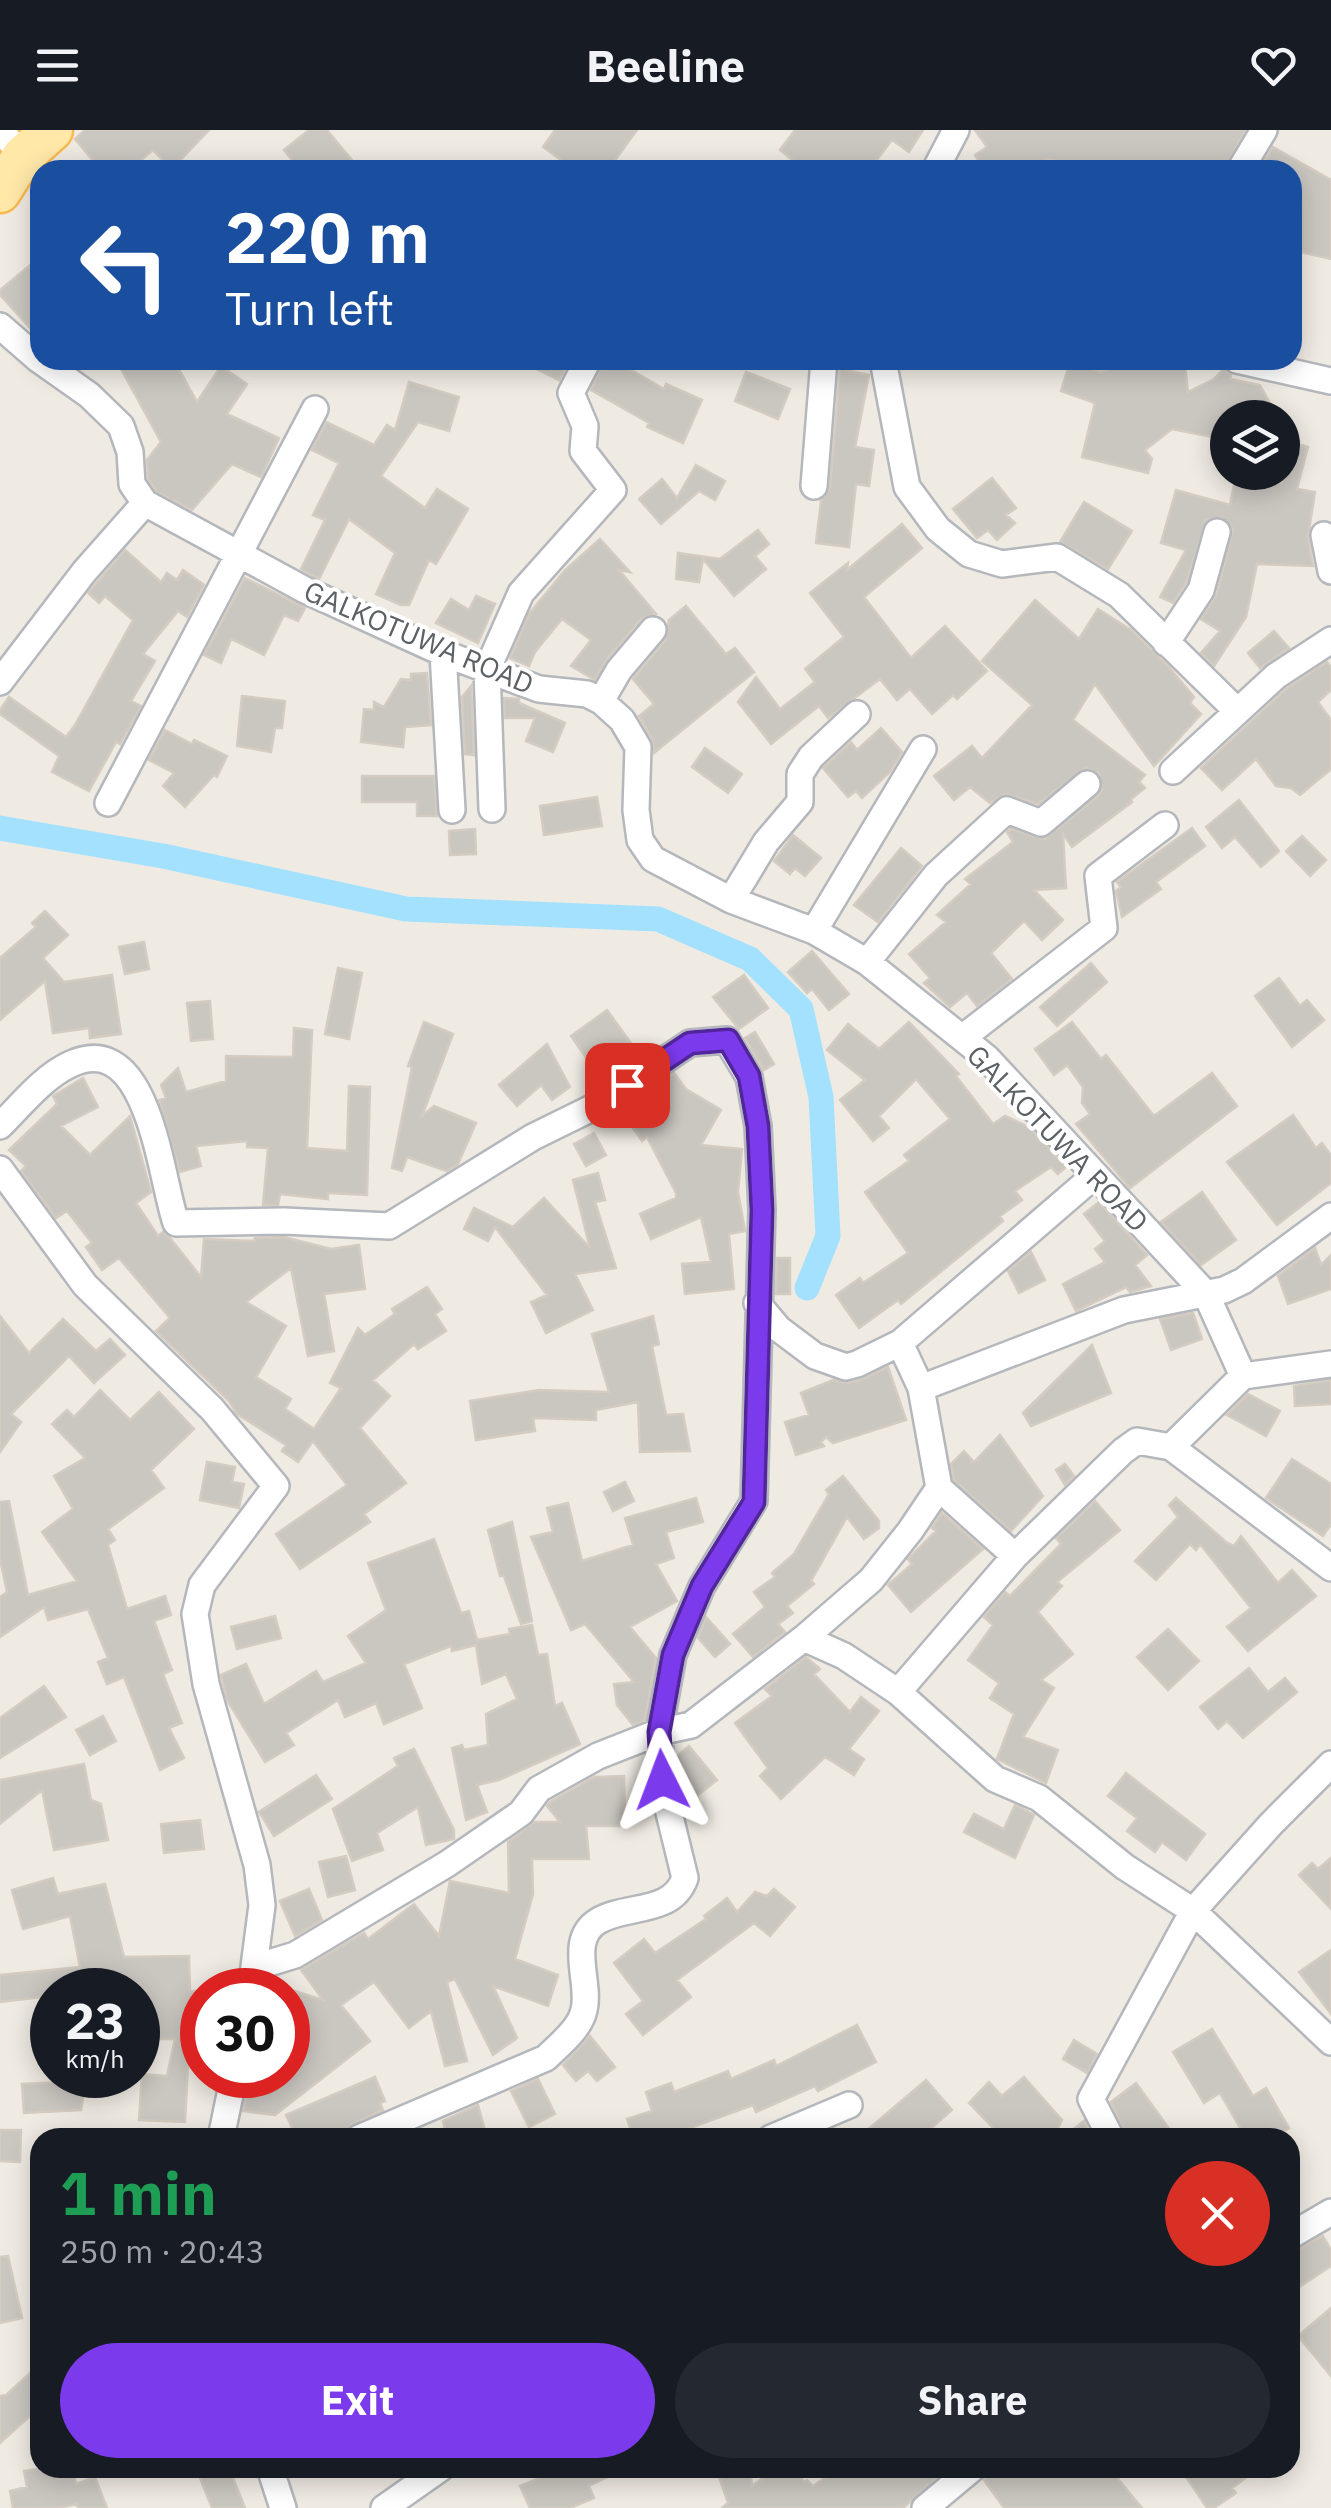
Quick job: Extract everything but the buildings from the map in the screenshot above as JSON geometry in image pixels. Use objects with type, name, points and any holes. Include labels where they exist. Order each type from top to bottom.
[{"type":"main road","points":[[0,192],[25,139]]},
{"type":"street","points":[[940,160],[956,130]]},
{"type":"street","points":[[1246,160],[1264,130]]},
{"type":"street","points":[[0,326],[30,352]]},
{"type":"street","points":[[0,682],[84,572],[145,503],[132,484],[130,452],[121,426],[90,396],[53,370]]},
{"type":"street","points":[[492,809],[487,670],[521,593],[614,490],[583,451],[584,426],[571,392],[583,370]]},
{"type":"street","points":[[814,486],[823,370]]},
{"type":"street","points":[[886,370],[907,486],[938,529],[970,554],[1002,564],[1057,558],[1119,595],[1236,710]]},
{"type":"street","points":[[1284,370],[1331,380]]},
{"type":"street","points":[[108,803],[316,409]]},
{"type":"street","name":"GALKOTUWA ROAD","points":[[145,503],[304,590],[443,653],[539,689],[587,694],[601,701],[622,720],[638,746],[636,810],[640,840],[654,858],[731,900],[814,931],[867,962],[962,1038],[1031,1103],[1206,1294],[1243,1376]]},
{"type":"street","points":[[1166,643],[1201,590],[1217,532]]},
{"type":"street","points":[[1324,536],[1331,571]]},
{"type":"street","points":[[601,701],[618,670],[653,630]]},
{"type":"street","points":[[1172,771],[1276,676],[1331,640]]},
{"type":"street","points":[[443,653],[452,810]]},
{"type":"street","points":[[731,900],[766,842],[800,802],[800,774],[811,757],[858,714]]},
{"type":"street","points":[[814,931],[924,748]]},
{"type":"street","points":[[867,962],[936,875],[1006,810],[1040,823],[1086,784]]},
{"type":"street","points":[[962,1038],[1104,928],[1098,876],[1164,825]]},
{"type":"street","points":[[0,1126],[43,1084],[71,1064],[94,1058],[118,1064],[141,1094],[176,1223],[389,1226],[533,1137],[596,1106],[690,1043],[728,1040],[749,1076],[758,1126],[762,1210],[754,1502],[702,1586],[673,1655],[659,1732],[662,1780],[685,1878],[681,1890],[670,1900],[598,1921],[588,1931],[582,1946],[584,2010],[568,2037],[546,2058],[383,2128]]},
{"type":"street","points":[[0,1169],[86,1285],[212,1409],[276,1486],[202,1586],[195,1614],[206,1684],[258,1865],[262,1905],[255,1968]]},
{"type":"street","points":[[757,1303],[779,1329],[815,1356],[846,1366],[858,1364],[900,1343],[1094,1176]]},
{"type":"street","points":[[921,1388],[1124,1310],[1206,1294],[1242,1281],[1331,1216]]},
{"type":"street","points":[[900,1343],[921,1388],[938,1488],[1015,1556]]},
{"type":"street","points":[[1171,1447],[1243,1376],[1331,1364]]},
{"type":"street","points":[[898,1692],[1015,1556],[1137,1441],[1171,1447],[1331,1568]]},
{"type":"street","points":[[272,1968],[448,1864],[521,1813],[540,1789],[598,1756],[659,1732],[691,1726],[871,1580],[910,1532],[938,1488]]},
{"type":"street","points":[[804,1638],[844,1656],[898,1692],[995,1779],[1039,1798],[1125,1866],[1193,1912],[1331,2042]]},
{"type":"street","points":[[1106,2128],[1091,2099],[1193,1912],[1331,1764]]},
{"type":"street","points":[[224,2128],[230,2098]]},
{"type":"street","points":[[823,2128],[848,2105]]},
{"type":"street","points":[[1300,2230],[1331,2212]]},
{"type":"street","points":[[273,2478],[282,2508]]},
{"type":"street","points":[[384,2508],[427,2478]]},
{"type":"street","points":[[925,2508],[961,2478]]},
{"type":"waterway","points":[[0,828],[163,856],[406,909],[658,919],[750,959],[801,1009],[821,1097],[828,1236],[807,1288]]},
{"type":"route","points":[[627,1085],[690,1043],[728,1040],[749,1076],[758,1126],[762,1210],[754,1502],[702,1586],[673,1655],[659,1732],[662,1780]]}]
